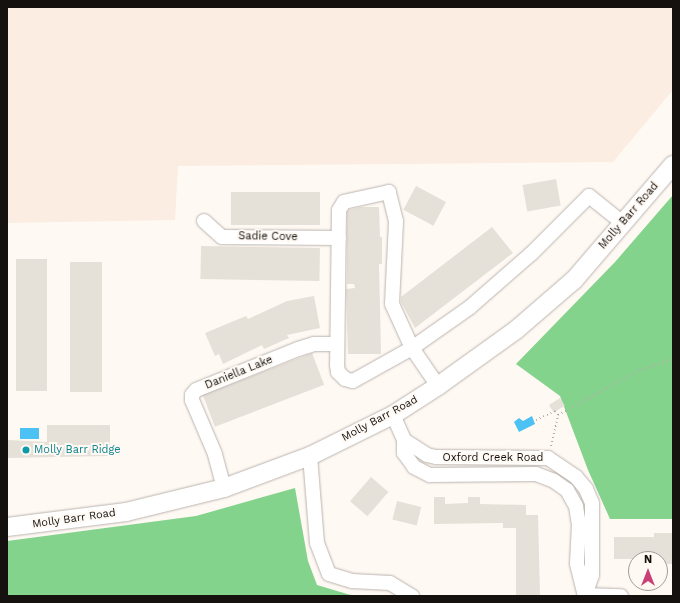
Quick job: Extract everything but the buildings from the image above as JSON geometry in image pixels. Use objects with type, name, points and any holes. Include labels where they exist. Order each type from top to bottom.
[{"type":"main road","name":"Molly Barr Road","points":[[7,527],[126,512],[224,488],[310,456],[393,415],[438,386],[516,330],[568,285],[624,224],[673,165]]},
{"type":"street","points":[[438,386],[412,348],[392,304],[396,221],[389,192],[344,202],[339,210],[338,372],[345,378],[353,381],[412,348],[469,308],[531,254],[589,196],[624,224]]},
{"type":"street","name":"Sadie Cove","points":[[204,221],[222,237],[339,238]]},
{"type":"street","name":"Daniella Lake","points":[[224,488],[215,454],[192,400],[192,395],[196,390],[298,348],[314,344],[337,344]]},
{"type":"street","name":"Oxford Creek Road","points":[[393,415],[404,440],[404,453],[414,467],[430,475],[538,475],[554,480],[567,490],[576,506],[579,524],[578,564],[585,596]]},
{"type":"street","name":"Oxford Creek Road","points":[[404,440],[427,455],[436,457],[544,458],[576,477],[586,489],[592,503],[592,575],[585,596]]},
{"type":"street","points":[[310,456],[317,543],[329,574],[352,581],[390,583],[412,596]]},
{"type":"street","points":[[538,475],[544,458]]},
{"type":"street","points":[[585,596],[621,596]]},
{"type":"path","points":[[544,458],[558,415],[640,370],[673,359]]},
{"type":"path","points":[[536,420],[555,411],[558,415]]},
{"type":"shaded area","points":[[7,7],[673,7],[673,90],[613,162],[178,166],[175,220],[7,223]]},
{"type":"green space","points":[[673,195],[673,519],[610,519],[588,470],[560,396],[516,364],[615,262]]},
{"type":"green space","points":[[295,488],[308,561],[317,585],[354,596],[7,596],[7,541],[196,516]]},
{"type":"water","points":[[532,416],[535,424],[519,432],[514,422],[519,418],[523,421]]},
{"type":"water","points":[[20,428],[39,428],[39,439],[20,439]]},
{"type":"place","name":"Molly Barr Ridge","points":[[26,450]]}]
